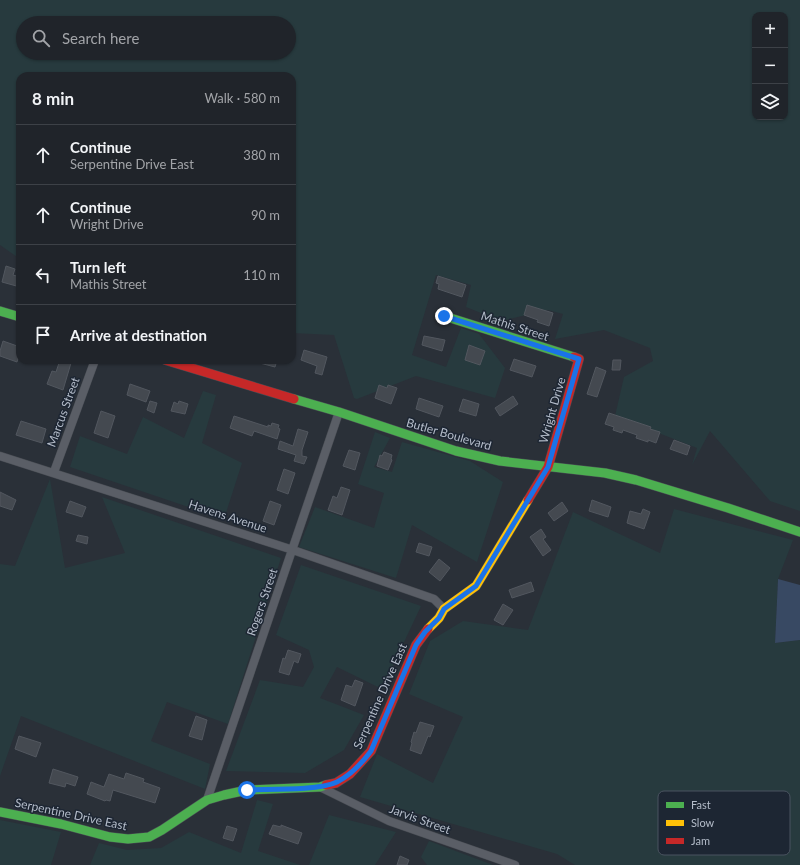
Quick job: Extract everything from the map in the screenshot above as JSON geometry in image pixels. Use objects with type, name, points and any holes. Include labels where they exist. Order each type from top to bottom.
[{"type":"street","points":[[0,312],[16,316]]},
{"type":"street","name":"Mathis Street","points":[[444,316],[579,359]]},
{"type":"street","name":"Wright Drive","points":[[548,467],[579,359]]},
{"type":"street","name":"Marcus Street","points":[[54,472],[94,364]]},
{"type":"street","name":"Butler Boulevard","points":[[179,364],[339,412],[456,452],[500,461],[605,473],[636,480],[800,532]]},
{"type":"street","name":"Rogers Street","points":[[207,800],[339,412]]},
{"type":"street","name":"Havens Avenue","points":[[0,456],[54,472],[293,550],[434,599],[444,609]]},
{"type":"street","name":"Serpentine Drive East","points":[[0,812],[61,824],[110,837],[128,839],[149,837],[207,800],[247,790],[320,787],[336,783],[350,774],[371,751],[416,645],[425,632],[439,618],[444,609],[476,586],[548,467]]},
{"type":"street","name":"Jarvis Street","points":[[320,787],[389,821],[515,865]]},
{"type":"green space","points":[[0,0],[800,0],[800,511],[770,501],[710,431],[692,465],[697,448],[615,416],[624,377],[653,361],[650,348],[604,330],[555,339],[563,314],[548,310],[501,321],[466,307],[471,285],[436,275],[412,355],[446,367],[461,328],[479,334],[505,368],[495,398],[416,376],[357,399],[354,398],[334,335],[296,333],[296,72],[16,72],[16,256],[0,245]]},
{"type":"green space","points":[[203,391],[216,395],[202,443],[242,463],[224,519],[70,467],[80,436],[127,454],[143,417],[184,438]]},
{"type":"green space","points":[[375,432],[390,438],[374,467],[392,472],[402,442],[470,461],[503,482],[477,562],[412,525],[396,578],[299,547],[315,507],[374,528],[384,493],[358,484]]},
{"type":"green space","points":[[50,479],[65,568],[125,553],[102,497],[281,558],[228,724],[167,702],[151,741],[210,764],[205,789],[21,716],[0,776],[0,564],[15,566]]},
{"type":"green space","points":[[674,509],[793,540],[778,579],[775,643],[800,640],[800,865],[575,865],[557,854],[360,797],[377,754],[433,783],[463,717],[409,694],[430,641],[463,621],[528,630],[573,512],[660,553]]},
{"type":"green space","points":[[301,565],[421,606],[382,689],[337,667],[320,698],[364,715],[344,750],[305,773],[226,771],[260,680],[303,687],[314,667],[309,650],[276,635]]},
{"type":"green space","points":[[257,800],[273,804],[258,851],[300,865],[90,865],[99,843],[127,850],[161,848],[189,832],[241,853]]},
{"type":"green space","points":[[329,815],[396,832],[375,865],[309,865]]},
{"type":"green space","points":[[0,820],[61,832],[51,865],[0,865]]},
{"type":"green space","points":[[429,841],[493,865],[427,865],[421,857]]},
{"type":"water","points":[[778,579],[800,585],[800,640],[775,643]]},
{"type":"building","points":[[6,266],[15,269],[13,275],[16,276],[16,286],[2,282]]},
{"type":"building","points":[[438,276],[466,285],[462,297],[438,289],[439,284],[436,283]]},
{"type":"building","points":[[527,305],[553,313],[549,326],[524,315]]},
{"type":"building","points":[[424,336],[445,340],[442,351],[422,345]]},
{"type":"building","points":[[3,341],[16,346],[16,362],[0,356]]},
{"type":"building","points":[[469,345],[485,351],[480,365],[465,360]]},
{"type":"building","points":[[304,350],[327,357],[322,375],[315,373],[317,366],[301,360]]},
{"type":"building","points":[[514,359],[536,366],[532,377],[510,370]]},
{"type":"building","points":[[613,360],[621,360],[620,370],[612,370]]},
{"type":"building","points":[[59,364],[71,364],[63,390],[47,384],[52,371],[56,372]]},
{"type":"building","points":[[264,364],[276,364],[275,367]]},
{"type":"building","points":[[596,367],[606,371],[597,397],[587,394]]},
{"type":"building","points":[[130,384],[150,391],[146,402],[127,395]]},
{"type":"building","points":[[379,385],[387,388],[388,385],[397,388],[391,404],[375,398]]},
{"type":"building","points":[[513,396],[518,404],[500,416],[495,408]]},
{"type":"building","points":[[419,398],[443,406],[439,417],[416,409]]},
{"type":"building","points":[[463,399],[479,404],[476,416],[459,411]]},
{"type":"building","points":[[150,401],[157,403],[154,413],[147,410]]},
{"type":"building","points":[[179,401],[188,404],[185,414],[171,411],[174,402],[178,404]]},
{"type":"building","points":[[101,411],[115,416],[108,438],[94,433]]},
{"type":"building","points":[[609,413],[651,427],[650,429],[660,432],[656,443],[636,438],[637,435],[623,430],[622,433],[613,430],[614,427],[605,424]]},
{"type":"building","points":[[234,416],[268,427],[268,425],[271,426],[272,423],[279,425],[278,428],[280,429],[277,439],[254,431],[252,436],[230,428]]},
{"type":"building","points":[[21,421],[46,429],[42,443],[16,435]]},
{"type":"building","points":[[298,429],[308,432],[302,450],[302,456],[307,457],[304,464],[294,461],[296,455],[278,449],[280,441],[293,446]]},
{"type":"building","points":[[674,440],[690,446],[687,455],[670,449]]},
{"type":"building","points":[[349,450],[360,453],[355,470],[343,466]]},
{"type":"building","points":[[384,452],[392,455],[392,460],[388,470],[377,466],[380,455],[382,456]]},
{"type":"building","points":[[284,469],[295,473],[288,494],[277,490]]},
{"type":"building","points":[[341,487],[350,490],[342,515],[328,510],[333,496],[337,498]]},
{"type":"building","points":[[0,492],[16,500],[12,510],[0,506]]},
{"type":"building","points":[[592,500],[611,507],[608,517],[589,511]]},
{"type":"building","points":[[70,501],[86,507],[82,517],[66,512]]},
{"type":"building","points":[[270,501],[281,505],[274,525],[263,521]]},
{"type":"building","points":[[562,502],[568,511],[554,521],[548,513]]},
{"type":"building","points":[[643,509],[650,512],[644,529],[627,523],[630,511],[641,514]]},
{"type":"building","points":[[541,529],[546,537],[543,539],[551,550],[543,556],[530,537]]},
{"type":"building","points":[[78,535],[88,537],[87,544],[76,541]]},
{"type":"building","points":[[419,543],[432,547],[429,556],[416,552]]},
{"type":"building","points":[[439,559],[450,568],[440,581],[429,572]]},
{"type":"building","points":[[531,582],[534,591],[512,598],[509,590]]},
{"type":"building","points":[[503,604],[513,610],[503,625],[494,620]]},
{"type":"building","points":[[288,650],[301,654],[298,663],[294,661],[289,675],[279,672],[283,658],[285,659]]},
{"type":"building","points":[[355,680],[363,683],[355,706],[341,700],[346,685],[352,687]]},
{"type":"building","points":[[196,716],[207,720],[202,740],[189,736]]},
{"type":"building","points":[[420,722],[434,726],[430,737],[428,736],[421,754],[410,750],[414,732],[416,733]]},
{"type":"building","points":[[19,736],[41,743],[36,757],[15,749]]},
{"type":"building","points":[[53,769],[78,777],[75,786],[66,783],[65,787],[49,783]]},
{"type":"building","points":[[126,773],[144,779],[143,782],[160,788],[155,803],[113,790],[110,801],[105,801],[87,794],[91,782],[104,787],[109,774],[124,779]]},
{"type":"building","points":[[273,825],[281,827],[281,825],[302,833],[298,844],[269,834]]},
{"type":"building","points":[[227,826],[237,829],[233,841],[223,838]]},
{"type":"building","points":[[400,856],[409,860],[407,865],[397,865]]},
{"type":"traffic: fast","points":[[0,311],[16,316]]},
{"type":"traffic: fast","points":[[444,316],[574,357]]},
{"type":"traffic: fast","points":[[294,399],[339,412],[456,451],[500,461],[605,473],[636,480],[800,532]]},
{"type":"traffic: fast","points":[[0,812],[61,824],[110,837],[128,839],[149,837],[207,800],[224,795],[247,790],[320,787],[326,785]]},
{"type":"traffic: slow","points":[[428,629],[439,618],[444,609],[476,586],[528,500]]},
{"type":"traffic: jam","points":[[528,500],[548,467],[579,359],[574,357]]},
{"type":"traffic: jam","points":[[178,364],[294,399]]},
{"type":"traffic: jam","points":[[326,785],[336,783],[350,774],[371,751],[416,645],[428,629]]},
{"type":"route","points":[[247,790],[320,787],[336,783],[350,774],[362,762],[371,751],[416,645],[425,632],[439,618],[444,609],[476,586],[482,578],[548,467],[579,359],[444,316]]}]
